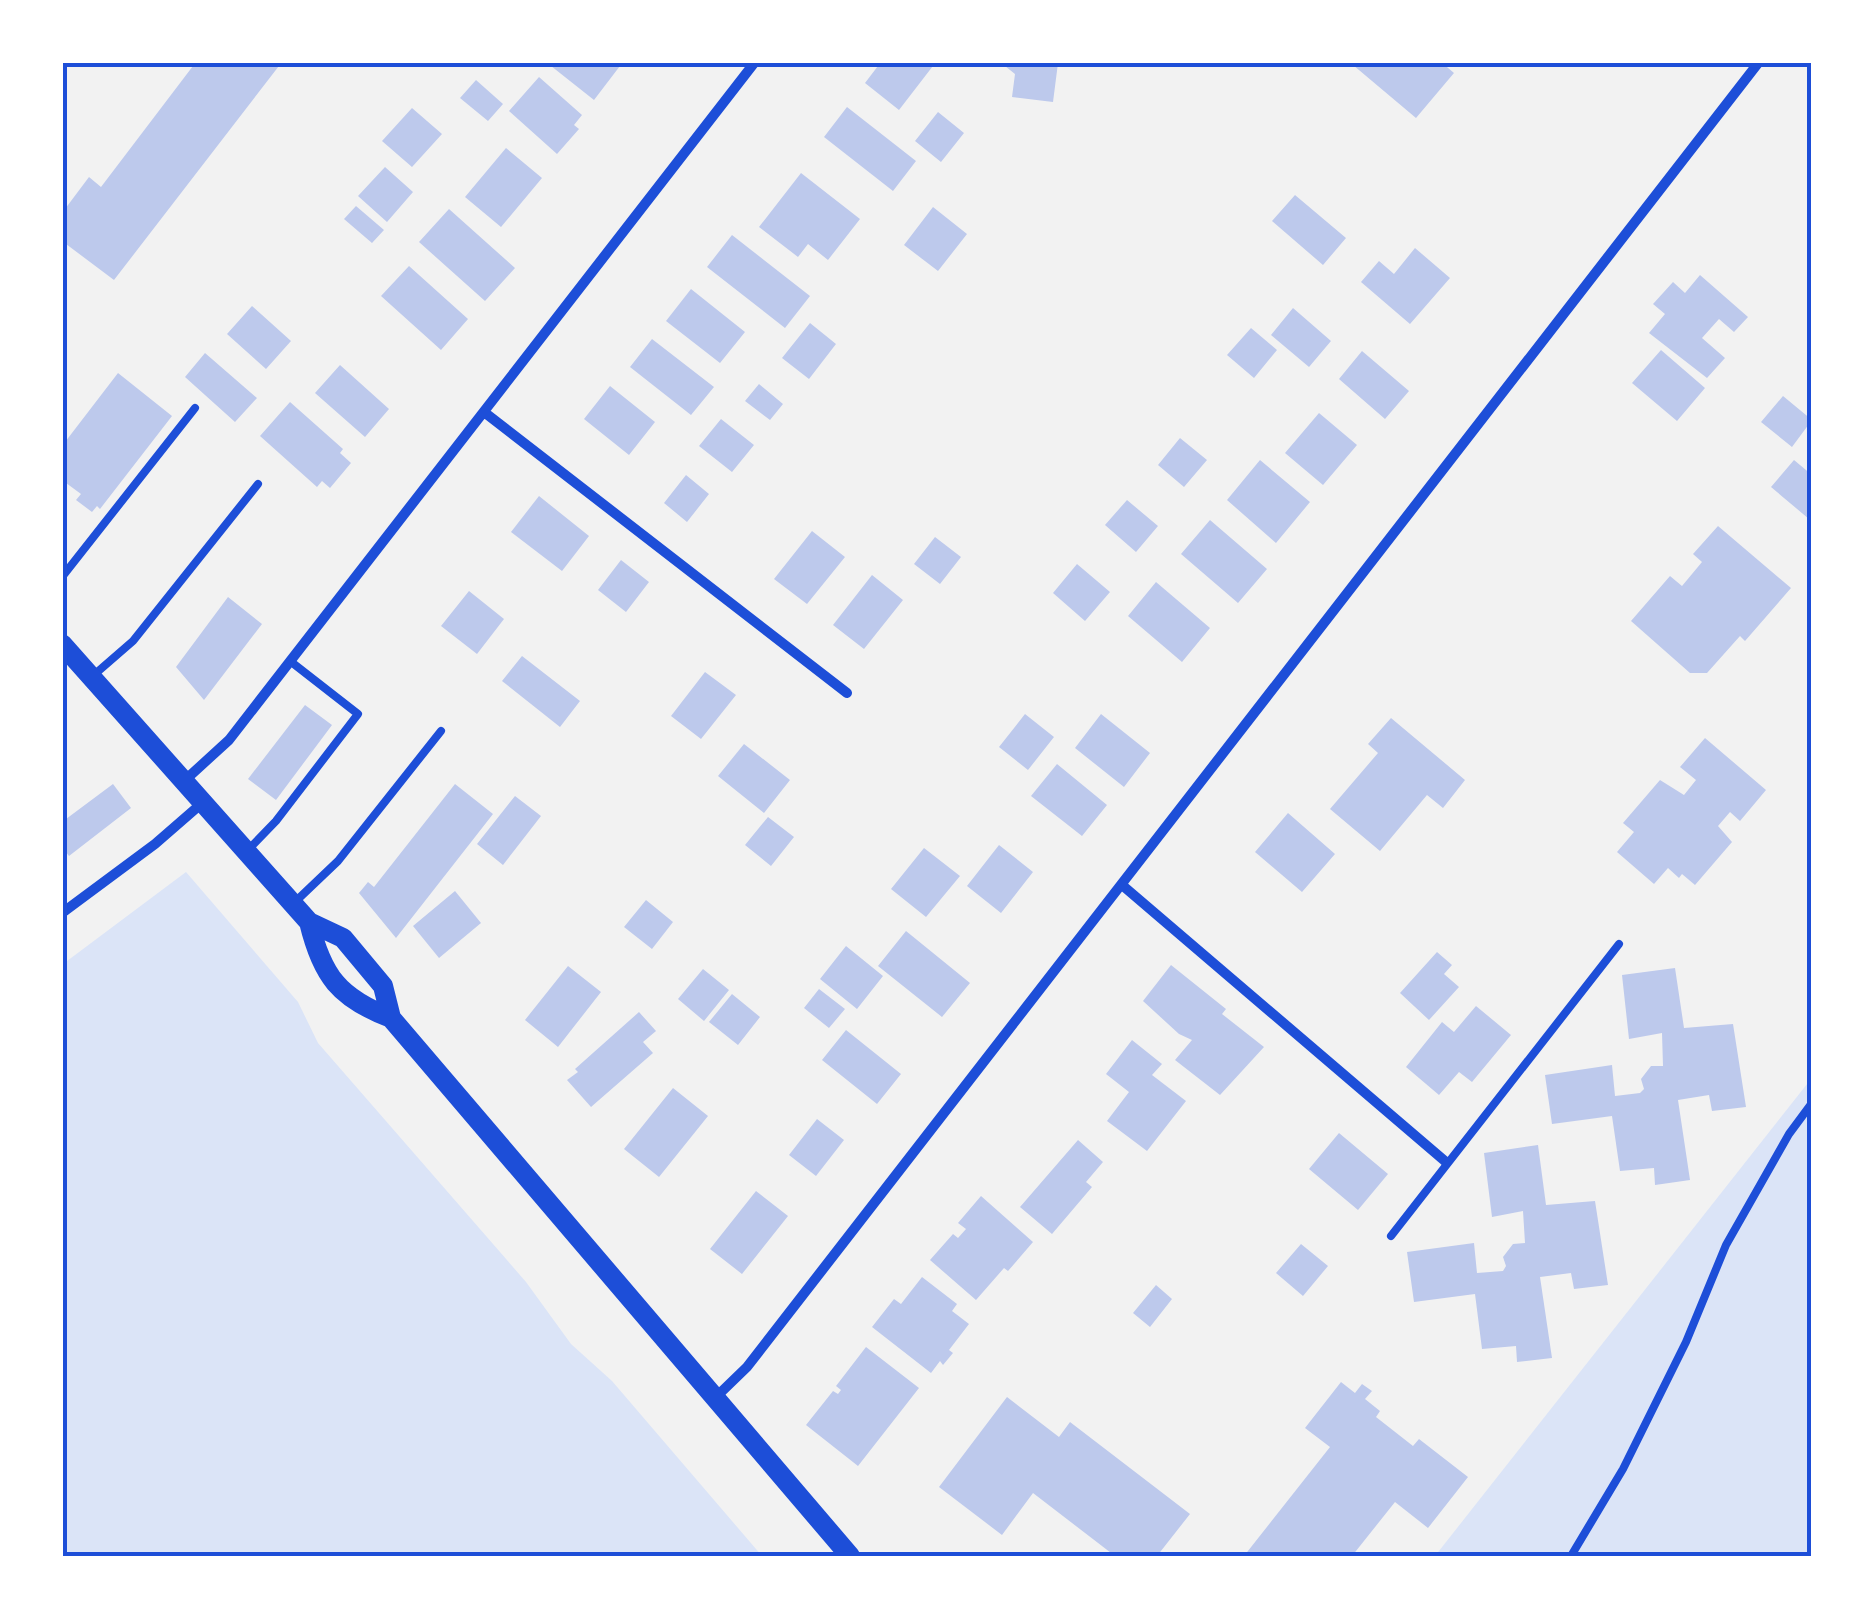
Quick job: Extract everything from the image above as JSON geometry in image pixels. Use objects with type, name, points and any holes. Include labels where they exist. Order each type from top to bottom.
[{"type":"main road","points":[[62,644],[308,922],[343,938],[383,986],[390,1018]]},
{"type":"main road","points":[[308,922],[318,960],[355,1004],[390,1018],[850,1556]]},
{"type":"street","points":[[182,782],[229,740],[756,62]]},
{"type":"street","points":[[715,1398],[746,1367],[1759,62]]},
{"type":"street","points":[[484,412],[847,692]]},
{"type":"street","points":[[62,913],[156,844],[201,804]]},
{"type":"street","points":[[1122,885],[1446,1162]]},
{"type":"lane","points":[[62,577],[196,408]]},
{"type":"lane","points":[[92,678],[133,641],[258,484]]},
{"type":"lane","points":[[246,852],[276,821],[358,714],[290,662]]},
{"type":"lane","points":[[292,904],[338,862],[440,731]]},
{"type":"lane","points":[[1391,1236],[1619,944]]},
{"type":"lane","points":[[1572,1556],[1624,1469],[1686,1342],[1726,1245],[1788,1134],[1812,1103]]},
{"type":"shaded area","points":[[186,872],[298,1002],[318,1043],[526,1282],[571,1344],[612,1381],[762,1556],[63,1556],[63,964]]},
{"type":"shaded area","points":[[1811,1079],[1811,1556],[1435,1556]]},
{"type":"building","points":[[196,62],[282,62],[114,280],[62,241],[62,213],[89,177],[101,187]]},
{"type":"building","points":[[546,62],[623,62],[594,100]]},
{"type":"building","points":[[881,62],[936,62],[899,110],[865,83]]},
{"type":"building","points":[[1000,62],[1058,63],[1053,102],[1012,97],[1015,74]]},
{"type":"building","points":[[1441,62],[1454,73],[1416,118],[1353,65]]},
{"type":"building","points":[[539,77],[582,115],[574,125],[579,129],[557,154],[509,111]]},
{"type":"building","points":[[476,80],[503,104],[488,121],[460,98]]},
{"type":"building","points":[[847,107],[916,161],[893,191],[824,137]]},
{"type":"building","points":[[412,108],[442,134],[412,167],[382,141]]},
{"type":"building","points":[[938,112],[964,133],[941,162],[915,141]]},
{"type":"building","points":[[506,148],[542,178],[501,227],[465,197]]},
{"type":"building","points":[[385,167],[413,192],[387,222],[358,196]]},
{"type":"building","points":[[801,173],[860,219],[828,260],[808,244],[798,257],[759,227]]},
{"type":"building","points":[[1295,195],[1346,238],[1323,265],[1272,221]]},
{"type":"building","points":[[356,206],[384,230],[372,243],[344,219]]},
{"type":"building","points":[[933,207],[967,234],[938,271],[904,245]]},
{"type":"building","points":[[449,209],[515,268],[485,301],[419,242]]},
{"type":"building","points":[[732,235],[810,296],[785,328],[707,267]]},
{"type":"building","points":[[1415,248],[1450,278],[1410,324],[1361,282],[1379,261],[1394,274]]},
{"type":"building","points":[[409,266],[468,319],[441,350],[381,296]]},
{"type":"building","points":[[1700,275],[1748,317],[1734,332],[1719,319],[1702,338],[1725,358],[1707,378],[1649,333],[1665,314],[1653,304],[1673,282],[1685,293]]},
{"type":"building","points":[[691,289],[745,332],[720,363],[666,321]]},
{"type":"building","points":[[252,306],[291,341],[266,369],[227,334]]},
{"type":"building","points":[[1293,308],[1331,341],[1309,367],[1271,335]]},
{"type":"building","points":[[810,323],[836,344],[809,379],[782,358]]},
{"type":"building","points":[[1251,328],[1277,350],[1254,378],[1227,355]]},
{"type":"building","points":[[652,339],[714,387],[691,415],[630,367]]},
{"type":"building","points":[[1661,350],[1705,388],[1677,421],[1632,383]]},
{"type":"building","points":[[1362,351],[1409,391],[1385,419],[1339,379]]},
{"type":"building","points":[[205,353],[257,398],[235,422],[185,377]]},
{"type":"building","points":[[340,365],[389,409],[365,437],[315,393]]},
{"type":"building","points":[[118,373],[172,416],[100,509],[97,506],[92,512],[76,500],[81,494],[62,480],[62,446]]},
{"type":"building","points":[[759,384],[783,404],[770,420],[745,401]]},
{"type":"building","points":[[610,386],[655,422],[629,455],[584,419]]},
{"type":"building","points":[[1783,396],[1812,420],[1792,447],[1761,422]]},
{"type":"building","points":[[290,402],[343,449],[340,453],[351,463],[330,488],[322,481],[317,487],[260,436]]},
{"type":"building","points":[[1319,413],[1357,445],[1323,485],[1285,453]]},
{"type":"building","points":[[721,419],[754,445],[732,472],[699,446]]},
{"type":"building","points":[[1180,438],[1207,460],[1184,487],[1158,465]]},
{"type":"building","points":[[1260,460],[1310,502],[1276,543],[1227,500]]},
{"type":"building","points":[[1794,460],[1812,475],[1809,519],[1771,487]]},
{"type":"building","points":[[686,475],[709,494],[687,522],[664,503]]},
{"type":"building","points":[[539,496],[589,536],[562,571],[511,532]]},
{"type":"building","points":[[1127,500],[1158,526],[1136,552],[1105,525]]},
{"type":"building","points":[[1210,520],[1267,569],[1238,603],[1181,554]]},
{"type":"building","points":[[1718,526],[1791,588],[1745,641],[1740,636],[1707,673],[1690,673],[1631,621],[1670,576],[1682,586],[1702,562],[1693,554]]},
{"type":"building","points":[[812,531],[845,557],[807,604],[774,579]]},
{"type":"building","points":[[935,537],[961,557],[940,584],[914,564]]},
{"type":"building","points":[[621,560],[649,582],[626,612],[598,590]]},
{"type":"building","points":[[1077,564],[1110,592],[1085,621],[1053,593]]},
{"type":"building","points":[[872,575],[903,600],[864,649],[833,625]]},
{"type":"building","points":[[1156,582],[1210,628],[1182,662],[1128,616]]},
{"type":"building","points":[[469,591],[504,619],[477,654],[441,626]]},
{"type":"building","points":[[228,597],[262,624],[204,700],[176,667]]},
{"type":"building","points":[[522,656],[580,701],[560,727],[502,681]]},
{"type":"building","points":[[705,672],[736,695],[701,739],[671,716]]},
{"type":"building","points":[[305,705],[332,725],[276,800],[248,779]]},
{"type":"building","points":[[1025,714],[1054,737],[1028,770],[999,747]]},
{"type":"building","points":[[1101,714],[1150,753],[1124,787],[1075,748]]},
{"type":"building","points":[[1391,718],[1465,780],[1443,808],[1427,795],[1380,851],[1330,809],[1378,753],[1368,744]]},
{"type":"building","points":[[1705,738],[1766,790],[1740,821],[1730,812],[1718,826],[1732,842],[1695,885],[1668,868],[1654,884],[1617,852],[1634,832],[1623,823],[1660,780],[1684,795],[1696,780],[1680,767]]},
{"type":"building","points":[[744,744],[790,780],[764,813],[718,776]]},
{"type":"building","points":[[1057,764],[1107,805],[1082,836],[1031,796]]},
{"type":"building","points":[[113,784],[131,808],[69,856],[62,847],[62,822]]},
{"type":"building","points":[[455,784],[493,814],[396,938],[359,893],[368,882],[374,887]]},
{"type":"building","points":[[515,796],[541,816],[503,865],[477,844]]},
{"type":"building","points":[[1288,813],[1335,854],[1302,892],[1255,852]]},
{"type":"building","points":[[768,817],[794,837],[771,866],[745,845]]},
{"type":"building","points":[[999,845],[1033,872],[1001,913],[967,886]]},
{"type":"building","points":[[924,848],[960,876],[926,917],[891,889]]},
{"type":"building","points":[[455,891],[481,923],[439,958],[413,926]]},
{"type":"building","points":[[646,900],[673,922],[652,949],[624,927]]},
{"type":"building","points":[[906,931],[970,983],[942,1017],[878,966]]},
{"type":"building","points":[[846,946],[883,976],[857,1009],[820,979]]},
{"type":"building","points":[[1437,952],[1452,965],[1444,974],[1459,987],[1429,1020],[1400,993]]},
{"type":"building","points":[[1171,965],[1226,1009],[1222,1014],[1264,1047],[1220,1095],[1175,1060],[1192,1040],[1179,1034],[1143,1001]]},
{"type":"building","points":[[568,966],[601,992],[558,1047],[525,1020]]},
{"type":"building","points":[[1675,968],[1684,1028],[1733,1024],[1746,1107],[1712,1111],[1709,1095],[1678,1100],[1690,1180],[1655,1185],[1654,1168],[1620,1171],[1612,1116],[1552,1124],[1545,1075],[1612,1065],[1615,1096],[1640,1093],[1644,1089],[1641,1079],[1651,1066],[1663,1066],[1662,1033],[1629,1039],[1622,975]]},
{"type":"building","points":[[703,969],[729,990],[704,1021],[678,999]]},
{"type":"building","points":[[819,989],[845,1009],[829,1028],[804,1008]]},
{"type":"building","points":[[732,994],[760,1017],[738,1045],[709,1022]]},
{"type":"building","points":[[1476,1006],[1511,1035],[1472,1082],[1459,1072],[1439,1095],[1406,1067],[1442,1022],[1454,1032]]},
{"type":"building","points":[[639,1012],[656,1031],[643,1042],[653,1053],[591,1107],[567,1080]]},
{"type":"building","points":[[846,1030],[901,1074],[877,1104],[822,1060]]},
{"type":"building","points":[[1132,1040],[1162,1064],[1152,1075],[1186,1101],[1147,1151],[1107,1121],[1129,1092],[1106,1074]]},
{"type":"building","points":[[673,1088],[708,1116],[659,1177],[624,1149]]},
{"type":"building","points":[[817,1119],[844,1140],[816,1176],[789,1155]]},
{"type":"building","points":[[1339,1133],[1388,1174],[1358,1210],[1309,1169]]},
{"type":"building","points":[[1078,1140],[1103,1162],[1086,1182],[1092,1187],[1052,1234],[1020,1207]]},
{"type":"building","points":[[1538,1145],[1546,1205],[1595,1201],[1608,1285],[1574,1289],[1571,1273],[1540,1277],[1552,1358],[1517,1362],[1516,1346],[1482,1349],[1475,1294],[1414,1302],[1407,1252],[1474,1243],[1477,1273],[1503,1271],[1503,1257],[1513,1244],[1525,1243],[1523,1211],[1492,1217],[1484,1153]]},
{"type":"building","points":[[756,1191],[788,1216],[742,1274],[710,1249]]},
{"type":"building","points":[[981,1196],[1033,1242],[976,1300],[930,1260],[953,1234],[958,1238],[966,1229],[958,1223]]},
{"type":"building","points":[[1301,1244],[1328,1266],[1303,1296],[1276,1273]]},
{"type":"building","points":[[922,1277],[957,1304],[952,1311],[969,1324],[949,1350],[953,1353],[931,1373],[872,1327],[894,1299],[901,1304]]},
{"type":"building","points":[[1156,1285],[1172,1299],[1150,1327],[1133,1313]]},
{"type":"building","points":[[866,1347],[919,1388],[858,1466],[806,1425],[833,1391],[838,1394],[841,1390],[836,1386]]},
{"type":"building","points":[[1341,1382],[1355,1393],[1362,1384],[1372,1391],[1365,1399],[1380,1411],[1376,1417],[1413,1446],[1419,1439],[1468,1477],[1428,1528],[1395,1502],[1352,1556],[1244,1556],[1330,1447],[1305,1428]]},
{"type":"building","points":[[1007,1397],[1059,1437],[1070,1422],[1190,1514],[1157,1556],[1115,1556],[1033,1493],[1002,1535],[939,1487]]}]
